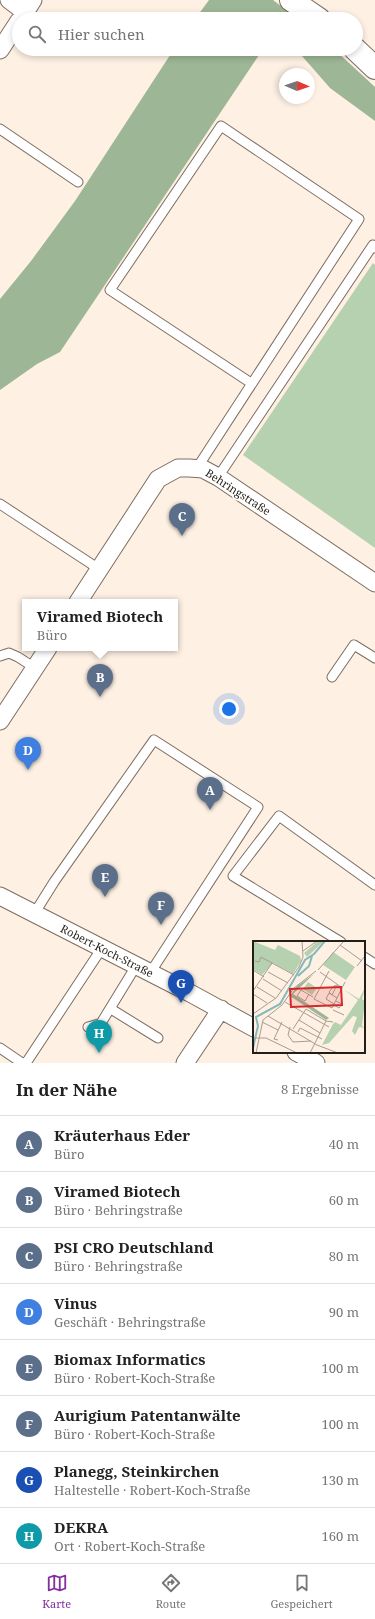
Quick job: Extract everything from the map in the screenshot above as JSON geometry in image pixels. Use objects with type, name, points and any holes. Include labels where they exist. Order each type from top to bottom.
[{"type":"main road","points":[[291,0],[309,12]]},
{"type":"main road","points":[[362,56],[375,68]]},
{"type":"street","points":[[9,0],[24,12]]},
{"type":"street","points":[[0,50],[12,32]]},
{"type":"street","name":"Behringstraße","points":[[80,599],[158,479],[178,468],[203,469],[218,477],[375,583]]},
{"type":"street","points":[[0,721],[46,651]]},
{"type":"street","name":"Robert-Koch-Straße","points":[[1,900],[34,914],[102,948],[221,1009],[253,1027]]},
{"type":"street","points":[[184,1057],[221,1009]]},
{"type":"street","points":[[298,1053],[316,1063]]},
{"type":"lane","points":[[197,468],[359,219],[221,126],[110,290],[251,383]]},
{"type":"lane","points":[[0,128],[78,182]]},
{"type":"lane","points":[[218,477],[374,246],[375,248]]},
{"type":"lane","points":[[0,504],[99,569]]},
{"type":"lane","points":[[332,677],[354,645],[375,658]]},
{"type":"lane","points":[[0,656],[10,653],[35,668]]},
{"type":"lane","points":[[34,914],[54,882],[154,740],[258,807],[143,969],[110,1009],[102,1023],[92,1030]]},
{"type":"lane","points":[[339,941],[233,876],[279,816],[375,885]]},
{"type":"lane","points":[[26,1063],[102,948]]},
{"type":"lane","points":[[365,958],[375,964]]},
{"type":"lane","points":[[110,1009],[158,1038]]},
{"type":"lane","points":[[102,1023],[104,1038]]},
{"type":"lane","points":[[0,1048],[22,1063]]},
{"type":"green space","points":[[209,0],[273,0],[289,12],[200,12]]},
{"type":"green space","points":[[169,56],[258,56],[60,352],[37,364],[0,390],[0,299],[31,261],[75,201]]},
{"type":"green space","points":[[302,56],[342,56],[375,87],[375,121],[330,88],[315,71],[315,68],[312,68]]},
{"type":"green space","points":[[373,263],[375,265],[375,548],[243,455]]},
{"type":"place","name":"PSI CRO Deutschland","points":[[182,536]]},
{"type":"place","name":"Viramed Biotech","points":[[100,697]]},
{"type":"place","name":"Vinus","points":[[28,770]]},
{"type":"place","name":"Kräuterhaus Eder","points":[[210,810]]},
{"type":"place","name":"Biomax Informatics","points":[[105,897]]},
{"type":"place","name":"Aurigium Patentanwälte","points":[[161,925]]},
{"type":"place","name":"Planegg, Steinkirchen","points":[[181,1003]]},
{"type":"place","name":"DEKRA","points":[[99,1053]]}]
